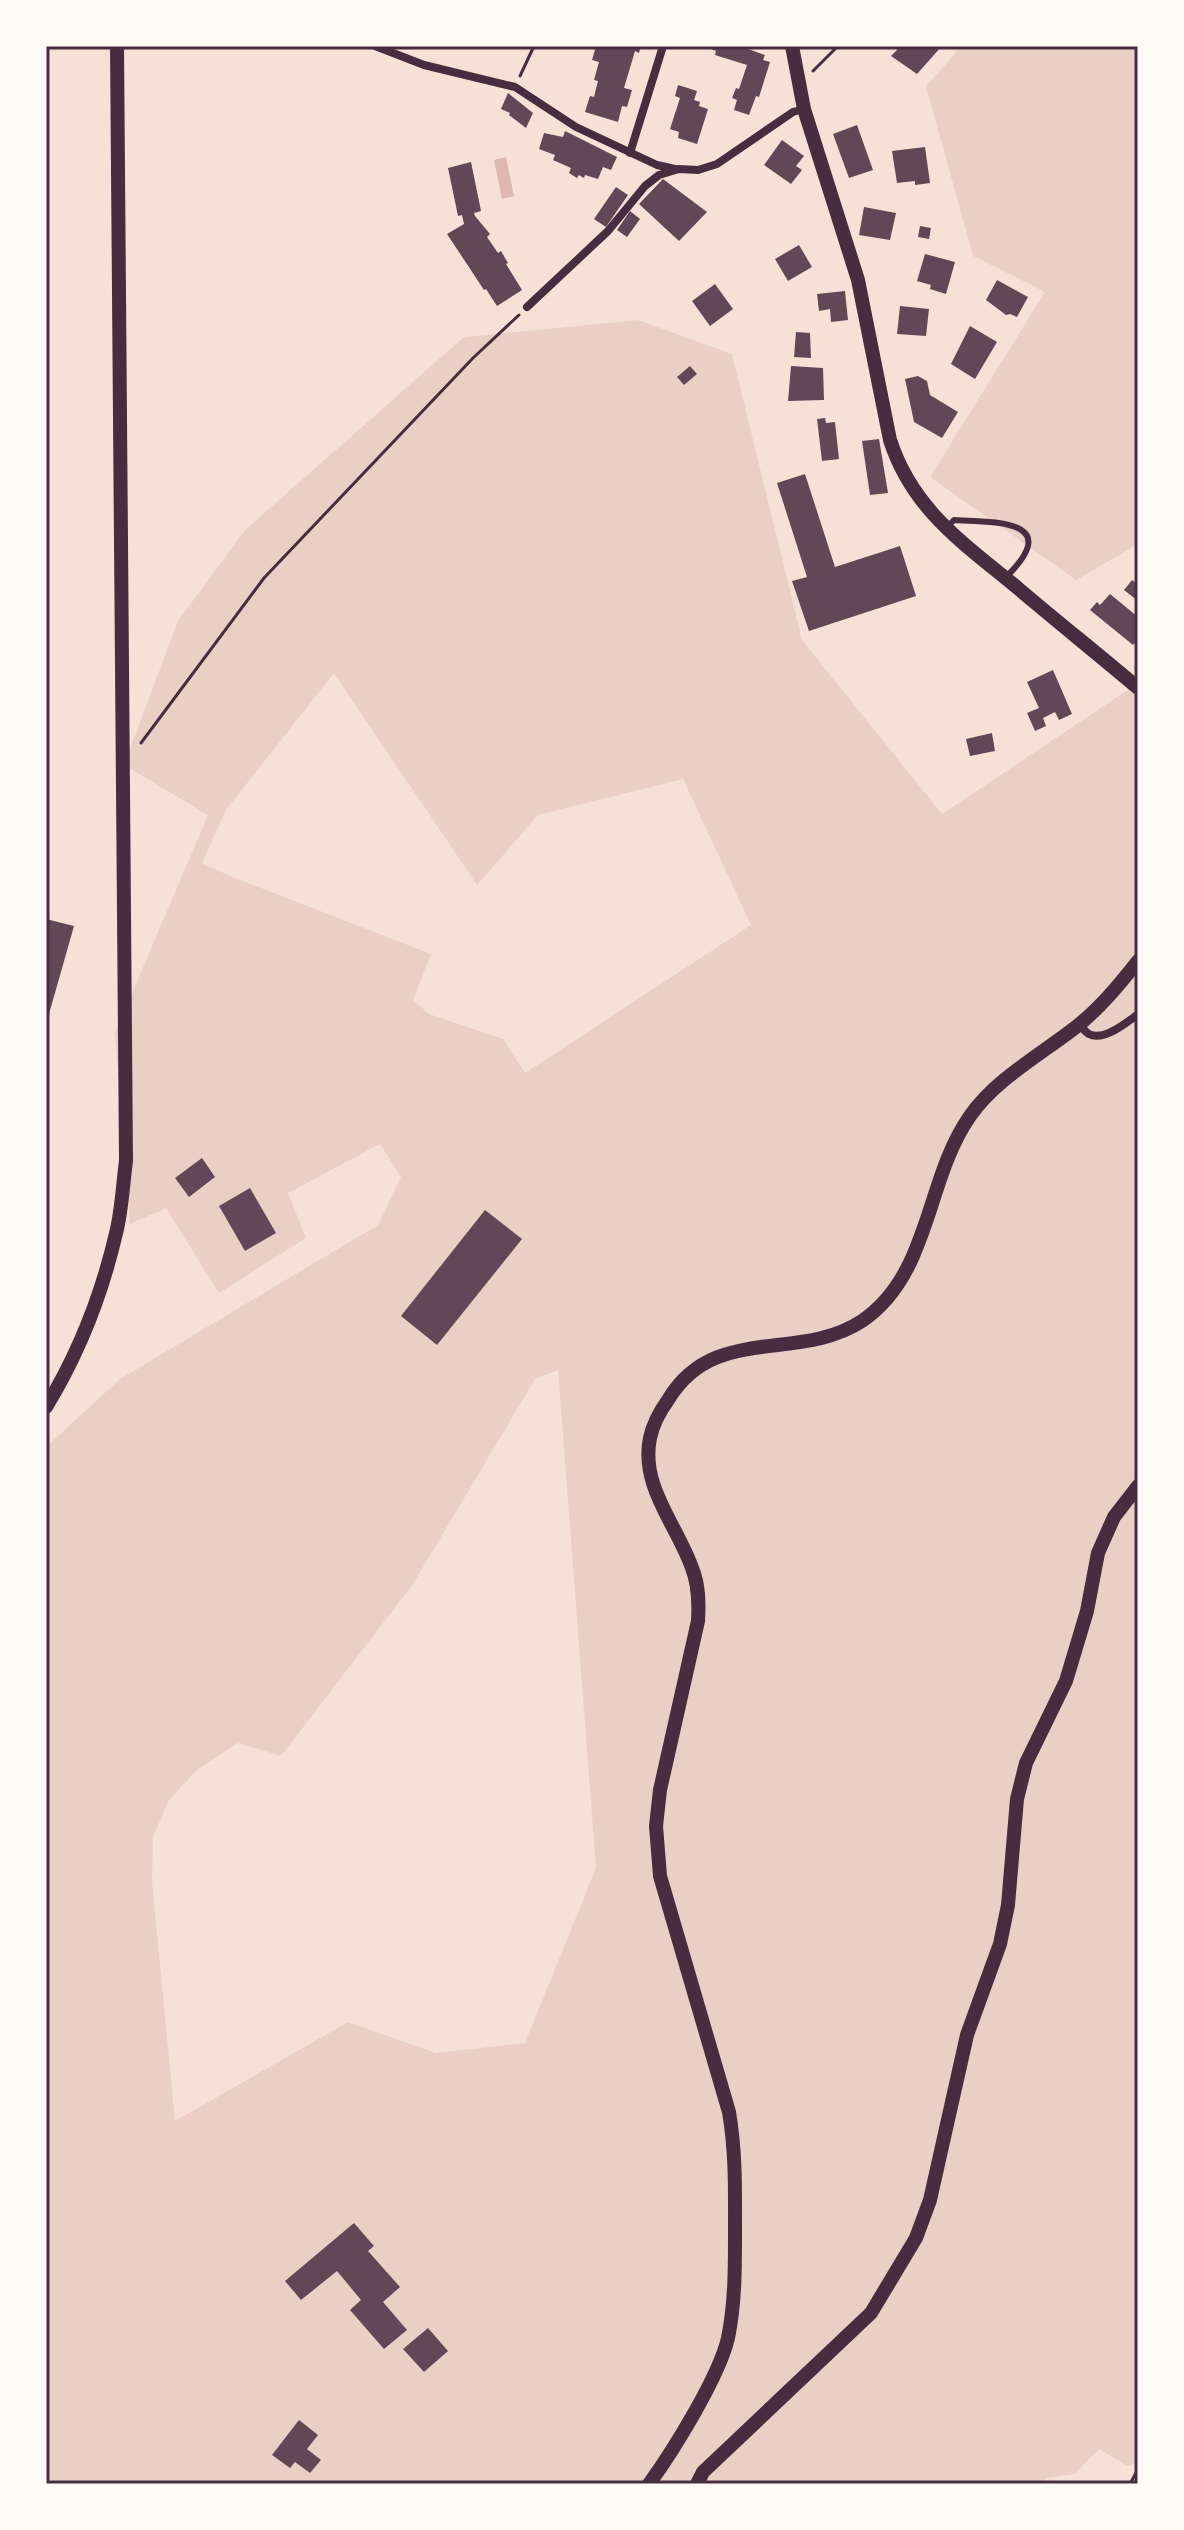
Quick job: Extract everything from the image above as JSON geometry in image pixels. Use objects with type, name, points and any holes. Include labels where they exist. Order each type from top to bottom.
[{"type":"street","points":[[46,1407],[83,1334],[103,1280],[118,1226],[126,1161],[117,46]]},
{"type":"street","points":[[375,46],[424,65],[515,87],[576,127],[657,165],[679,169],[698,170],[717,164],[793,112],[804,109]]},
{"type":"street","points":[[630,153],[663,46]]},
{"type":"street","points":[[792,46],[804,109],[858,280],[875,373],[898,464],[923,505],[945,528],[1138,688]]},
{"type":"street","points":[[527,307],[608,231],[645,186],[659,175],[679,169]]},
{"type":"street","points":[[649,2484],[707,2387],[727,2341],[735,2290],[736,2150],[729,2112],[660,1876],[656,1826],[660,1790],[698,1621],[699,1596],[693,1570],[659,1501],[650,1475],[650,1440],[659,1414],[674,1388],[695,1368],[725,1353],[830,1335],[862,1320],[879,1306],[896,1289],[911,1264],[950,1154],[972,1114],[1002,1082],[1079,1024],[1109,997],[1138,961]]},
{"type":"street","points":[[1079,1024],[1088,1034],[1096,1036],[1127,1023],[1138,1014]]},
{"type":"street","points":[[697,2484],[703,2472],[871,2313],[916,2238],[930,2200],[967,2035],[1000,1944],[1008,1905],[1017,1799],[1026,1763],[1066,1681],[1087,1611],[1098,1553],[1114,1517],[1138,1486]]},
{"type":"lane","points":[[945,528],[954,520],[1012,524],[1022,530],[1028,542],[1027,553],[1005,578]]},
{"type":"path","points":[[515,87],[534,46]]},
{"type":"path","points":[[798,86],[838,46]]},
{"type":"path","points":[[124,765],[264,578],[473,358],[527,307]]},
{"type":"path","points":[[1130,2484],[1138,2469]]},
{"type":"shaded area","points":[[958,46],[1138,46],[1138,544],[1076,580],[930,477],[1045,292],[973,256],[926,86],[954,55]]},
{"type":"shaded area","points":[[506,157],[514,196],[502,199],[494,160]]},
{"type":"shaded area","points":[[638,320],[732,354],[802,640],[942,814],[1138,683],[1138,2462],[1127,2466],[1099,2449],[1075,2474],[1046,2478],[1041,2484],[46,2484],[46,1447],[120,1379],[378,1225],[401,1177],[380,1144],[288,1193],[306,1238],[219,1293],[166,1208],[130,1224],[115,1033],[208,815],[124,765],[178,621],[245,530],[464,337]],"holes":[[[334,673],[477,885],[538,815],[683,779],[751,925],[525,1073],[503,1039],[429,1014],[413,1000],[431,954],[202,863],[226,810]],[[558,1370],[596,1868],[525,2043],[436,2053],[348,2022],[175,2121],[152,1881],[153,1836],[169,1800],[196,1771],[238,1743],[281,1756],[413,1584],[535,1379]]]},
{"type":"building","points":[[596,46],[641,46],[639,53],[635,51],[624,88],[632,90],[627,107],[622,106],[618,122],[585,112],[590,96],[594,97],[598,81],[594,80],[599,62],[592,60]]},
{"type":"building","points":[[704,46],[740,46],[765,55],[763,60],[770,62],[759,97],[756,96],[749,115],[734,110],[737,100],[732,98],[736,88],[739,89],[747,65],[715,55],[716,51]]},
{"type":"building","points":[[901,46],[942,46],[917,74],[891,56]]},
{"type":"building","points":[[678,85],[697,91],[694,100],[708,109],[697,144],[678,138],[679,132],[670,129],[680,98],[675,96]]},
{"type":"building","points":[[508,93],[533,113],[526,128],[501,109]]},
{"type":"building","points":[[857,125],[873,170],[849,178],[833,134]]},
{"type":"building","points":[[565,131],[617,157],[611,170],[603,167],[598,179],[585,175],[584,178],[579,175],[577,178],[569,173],[571,168],[553,160],[555,155],[539,149],[544,133],[563,137]]},
{"type":"building","points":[[782,140],[804,156],[796,166],[802,170],[791,184],[764,165]]},
{"type":"building","points":[[925,147],[930,183],[897,183],[892,151]]},
{"type":"building","points":[[471,162],[481,211],[474,213],[475,216],[490,234],[487,237],[498,253],[501,251],[522,290],[497,306],[447,234],[464,224],[462,215],[458,216],[448,168]]},
{"type":"building","points":[[663,179],[707,212],[679,241],[639,204]]},
{"type":"building","points":[[616,187],[628,195],[606,227],[594,219]]},
{"type":"building","points":[[864,207],[896,213],[890,240],[859,235]]},
{"type":"building","points":[[630,211],[640,219],[627,237],[617,230]]},
{"type":"building","points":[[920,226],[931,228],[929,239],[918,237]]},
{"type":"building","points":[[799,245],[812,267],[788,281],[775,259]]},
{"type":"building","points":[[925,254],[955,262],[946,294],[917,281]]},
{"type":"building","points":[[997,280],[1028,297],[1017,317],[1006,315],[986,300]]},
{"type":"building","points":[[715,284],[733,309],[710,326],[692,301]]},
{"type":"building","points":[[845,291],[848,320],[831,322],[830,309],[819,311],[817,294]]},
{"type":"building","points":[[900,306],[929,309],[926,336],[897,334]]},
{"type":"building","points":[[970,326],[997,342],[975,379],[951,364]]},
{"type":"building","points":[[796,332],[810,333],[811,358],[794,357]]},
{"type":"building","points":[[690,366],[697,374],[684,385],[677,377]]},
{"type":"building","points":[[791,366],[823,368],[824,400],[788,401]]},
{"type":"building","points":[[918,376],[927,381],[930,395],[958,412],[942,438],[914,422],[905,379]]},
{"type":"building","points":[[825,418],[826,423],[835,422],[839,459],[822,461],[817,419]]},
{"type":"building","points":[[879,439],[888,493],[870,495],[862,441]]},
{"type":"building","points":[[805,474],[835,567],[900,546],[916,596],[809,631],[792,581],[807,577],[777,483]]},
{"type":"building","points":[[1132,580],[1138,585],[1138,601],[1124,590]]},
{"type":"building","points":[[1110,594],[1138,617],[1138,639],[1133,645],[1090,610]]},
{"type":"building","points":[[1053,670],[1072,714],[1059,720],[1055,712],[1043,718],[1046,726],[1035,731],[1027,713],[1039,708],[1027,682]]},
{"type":"building","points":[[992,733],[995,751],[970,756],[966,739]]},
{"type":"building","points":[[46,919],[74,926],[47,1021],[46,1021]]},
{"type":"building","points":[[202,1158],[215,1177],[189,1197],[175,1178]]},
{"type":"building","points":[[250,1188],[276,1233],[245,1251],[219,1206]]},
{"type":"building","points":[[485,1210],[522,1239],[437,1345],[401,1316]]},
{"type":"building","points":[[354,2223],[374,2246],[368,2251],[400,2287],[383,2302],[407,2330],[384,2349],[350,2310],[361,2300],[337,2271],[301,2300],[285,2281]]},
{"type":"building","points":[[428,2328],[448,2351],[424,2372],[403,2349]]},
{"type":"building","points":[[299,2420],[318,2435],[307,2449],[321,2460],[310,2473],[295,2462],[290,2468],[272,2455]]}]
